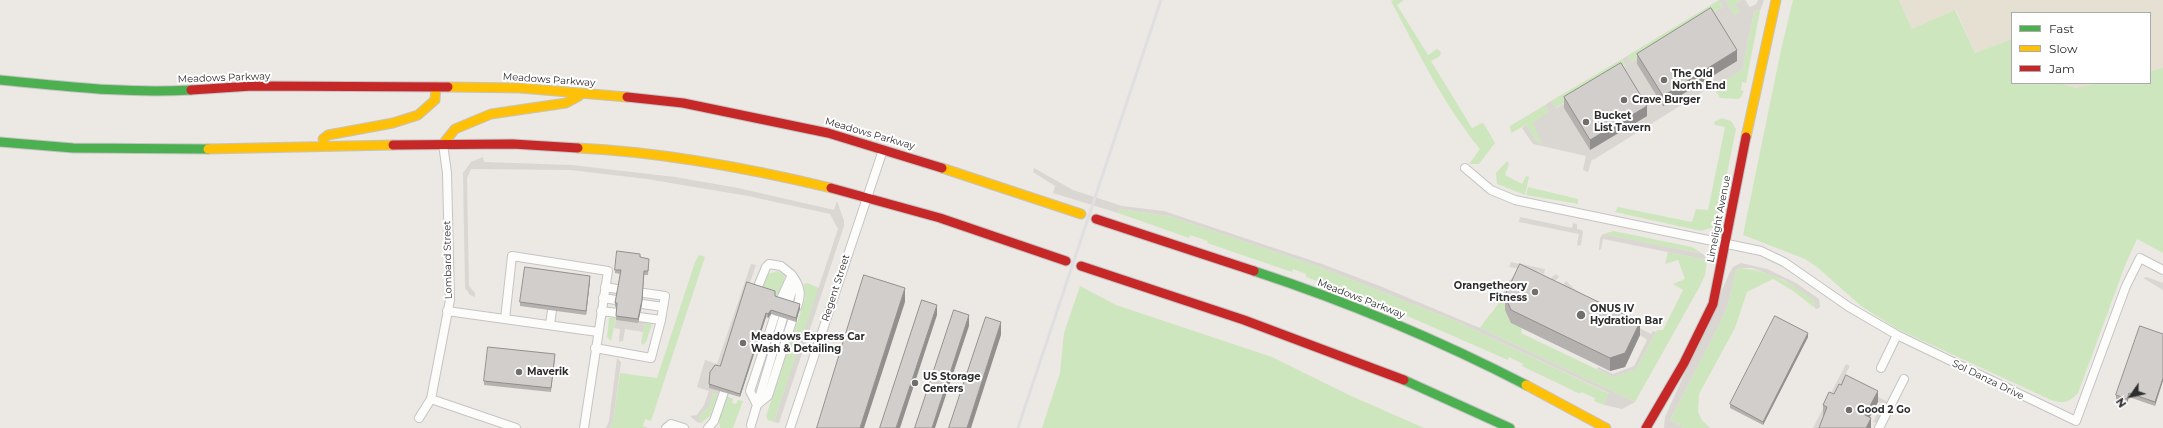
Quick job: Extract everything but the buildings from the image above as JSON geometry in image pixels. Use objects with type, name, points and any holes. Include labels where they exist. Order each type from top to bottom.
[{"type":"main road","name":"Limelight Avenue","points":[[1646,428],[1654,417],[1684,363],[1713,304],[1772,10],[1776,0]]},
{"type":"main road","name":"Meadows Parkway","points":[[0,80],[69,87],[173,91],[252,86],[520,88],[683,103],[743,114],[828,133],[883,149],[1081,214]]},
{"type":"main road","points":[[312,146],[328,135],[393,123],[418,114],[435,100],[436,87]]},
{"type":"main road","points":[[443,144],[455,129],[491,114],[566,103],[586,93]]},
{"type":"main road","points":[[0,142],[105,150],[173,151],[312,146],[443,144],[531,145],[634,152],[742,168],[866,196],[1066,260]]},
{"type":"main road","name":"Meadows Parkway","points":[[1096,219],[1322,295],[1386,319],[1448,347],[1606,428]]},
{"type":"main road","points":[[1081,266],[1308,342],[1421,387],[1510,428]]},
{"type":"lane","name":"Lombard Street","points":[[419,418],[431,399],[450,300],[447,173],[443,144]]},
{"type":"lane","name":"Regent Street","points":[[790,428],[866,196],[883,149]]},
{"type":"lane","name":"Sol Danza Drive","points":[[1464,168],[1491,190],[1515,200],[1761,251],[1784,262],[1849,307],[1897,335],[2076,421],[2126,286],[2140,258],[2163,270]]},
{"type":"lane","points":[[505,319],[512,256],[558,266],[608,271],[595,348],[584,428]]},
{"type":"lane","points":[[757,289],[764,270],[770,264],[781,266],[792,274],[799,284],[801,292],[797,307]]},
{"type":"lane","points":[[784,302],[792,291],[792,274]]},
{"type":"lane","points":[[605,287],[617,289]]},
{"type":"lane","points":[[595,348],[652,358],[665,296],[644,293]]},
{"type":"lane","points":[[603,298],[616,300]]},
{"type":"lane","points":[[642,304],[663,308]]},
{"type":"lane","points":[[550,325],[552,310]]},
{"type":"lane","points":[[448,311],[598,332]]},
{"type":"lane","points":[[601,311],[617,313]]},
{"type":"lane","points":[[639,317],[661,320]]},
{"type":"lane","points":[[757,405],[750,391],[779,317]]},
{"type":"lane","points":[[760,428],[750,426],[757,405],[768,396],[792,321]]},
{"type":"lane","points":[[1881,368],[1897,335]]},
{"type":"lane","points":[[1879,428],[1904,379]]},
{"type":"lane","points":[[708,428],[714,422],[724,392]]},
{"type":"lane","points":[[431,399],[516,428]]},
{"type":"lane","points":[[666,428],[671,424],[684,428]]},
{"type":"shaded area","points":[[1719,0],[1725,0],[1735,15],[1740,12],[1735,4],[1742,0],[1745,0],[1750,7],[1756,4],[1758,0],[1764,0],[1760,11],[1757,10],[1754,12],[1742,70],[1723,82],[1725,86],[1720,89],[1718,86],[1714,88],[1712,86],[1593,160],[1592,159],[1588,172],[1583,170],[1586,156],[1533,144],[1522,128],[1526,125],[1536,141],[1542,144],[1533,123],[1549,112],[1545,105],[1551,101],[1556,108],[1626,66],[1622,59],[1627,56],[1631,62],[1723,7]]},
{"type":"shaded area","points":[[1899,0],[2163,0],[2163,68],[2151,71],[2151,12],[2011,12],[2011,39],[1975,53],[1956,10],[1912,29]]},
{"type":"shaded area","points":[[2062,84],[2095,84],[2076,89]]},
{"type":"shaded area","points":[[483,157],[484,162],[572,165],[675,177],[738,188],[834,210],[837,201],[844,221],[844,226],[779,423],[774,422],[838,229],[830,214],[748,196],[647,179],[570,170],[471,169],[467,178],[469,286],[475,293],[475,297],[470,295],[465,288],[463,173],[471,162]]},
{"type":"shaded area","points":[[1034,168],[1073,190],[1122,206],[1164,211],[1322,264],[1380,286],[1480,328],[1635,402],[1622,409],[1604,405],[1609,393],[1456,321],[1320,267],[1169,216],[1119,209],[1118,213],[1053,193],[1055,186],[1033,172]]},
{"type":"shaded area","points":[[1520,217],[1572,228],[1573,223],[1577,224],[1577,229],[1582,230],[1583,232],[1581,245],[1578,246],[1577,244],[1579,234],[1519,222]]},
{"type":"shaded area","points":[[1603,234],[1703,254],[1707,260],[1603,239],[1601,249],[1599,250],[1600,238]]},
{"type":"shaded area","points":[[1511,262],[1545,269],[1544,274],[1529,270],[1550,279],[1556,274],[1559,277],[1553,282],[1563,285],[1566,281],[1584,298],[1651,334],[1653,331],[1656,332],[1636,369],[1613,377],[1597,369],[1598,367],[1613,374],[1634,366],[1647,340],[1640,335],[1502,296],[1508,282],[1521,269],[1509,267]]},
{"type":"shaded area","points":[[1741,263],[1767,269],[1796,283],[1819,299],[1820,307],[1817,309],[1815,308],[1814,300],[1784,280],[1752,268],[1740,268],[1736,270],[1728,305],[1721,321],[1670,420],[1684,428],[1664,428],[1665,417],[1730,272],[1733,267]]},
{"type":"shaded area","points":[[751,264],[756,265],[720,370],[710,381],[709,387],[719,391],[718,394],[713,393],[709,407],[699,417],[701,423],[697,422],[690,416],[697,415],[704,405],[709,391],[697,387],[705,360],[717,364]]},
{"type":"shaded area","points":[[2147,277],[2163,283],[2163,290],[2143,278]]},
{"type":"shaded area","points":[[616,320],[638,322],[638,320],[645,321],[643,332],[625,329],[623,341],[619,342],[620,329],[614,328]]},
{"type":"shaded area","points":[[617,358],[621,362],[613,421],[610,428],[606,428],[609,421]]},
{"type":"shaded area","points":[[1846,364],[1850,366],[1843,379],[1888,402],[1877,423],[1873,422],[1882,404],[1846,385],[1823,415],[1827,418],[1822,428],[1813,428]]},
{"type":"green space","points":[[1404,0],[1397,5],[1428,55],[1437,49],[1441,52],[1440,56],[1431,61],[1472,128],[1482,123],[1484,124],[1495,143],[1479,164],[1469,164],[1480,149],[1467,132],[1432,78],[1391,1]]},
{"type":"green space","points":[[1719,0],[1723,7],[1631,62],[1627,56]]},
{"type":"green space","points":[[1725,0],[1742,0],[1735,4],[1740,12],[1735,15]]},
{"type":"green space","points":[[1793,0],[1899,0],[1912,29],[1955,10],[1975,53],[2011,39],[2011,84],[2062,84],[2076,88],[2094,84],[2151,84],[2151,71],[2163,68],[2163,253],[2137,239],[2126,263],[2078,393],[2072,399],[2066,402],[2051,400],[1897,329],[1861,306],[1817,267],[1805,259],[1743,235],[1781,50]]},
{"type":"green space","points":[[1757,10],[1760,11],[1746,83],[1742,82],[1741,90],[1744,91],[1738,99],[1720,98],[1714,88],[1718,85],[1725,86],[1722,82],[1742,70],[1754,12]]},
{"type":"green space","points":[[1622,59],[1626,66],[1555,108],[1551,101]]},
{"type":"green space","points":[[1545,105],[1549,112],[1542,144],[1536,141],[1526,125],[1511,133],[1510,126]]},
{"type":"green space","points":[[1722,118],[1731,121],[1736,129],[1719,213],[1714,227],[1701,231],[1615,212],[1618,207],[1692,222],[1696,209],[1708,210],[1725,127],[1715,125],[1714,122]]},
{"type":"green space","points":[[1507,161],[1509,164],[1505,175],[1522,184],[1526,176],[1529,177],[1525,195],[1497,184],[1496,173]]},
{"type":"green space","points":[[1528,187],[1578,199],[1578,204],[1526,195]]},
{"type":"green space","points":[[1119,209],[1169,216],[1320,267],[1456,321],[1610,394],[1604,405],[1594,401],[1595,398],[1581,392],[1580,394],[1522,366],[1523,364],[1509,357],[1508,360],[1405,315],[1406,312],[1393,307],[1392,309],[1306,277],[1306,274],[1293,269],[1292,272],[1207,243],[1208,241],[1190,235],[1189,238],[1118,213]]},
{"type":"green space","points":[[1613,231],[1692,247],[1703,254],[1603,234]]},
{"type":"green space","points":[[1668,252],[1707,260],[1705,275],[1635,402],[1480,328],[1502,296],[1505,297],[1522,329],[1521,333],[1613,377],[1636,369],[1657,330],[1663,330],[1683,290],[1673,284],[1685,279],[1678,260],[1665,264]]},
{"type":"green space","points":[[699,255],[705,257],[651,421],[645,419],[643,426],[648,428],[610,428],[613,421],[620,373],[657,378],[695,262]]},
{"type":"green space","points":[[1740,268],[1751,269],[1779,278],[1814,300],[1815,308],[1793,291],[1773,279],[1747,292],[1735,328],[1699,394],[1698,412],[1702,420],[1710,428],[1684,428],[1670,420],[1721,321],[1728,305],[1736,270]]},
{"type":"green space","points":[[778,271],[785,276],[784,284],[775,299],[762,291],[768,274]]},
{"type":"green space","points":[[807,283],[819,288],[774,422],[768,420],[766,416],[805,299],[804,284]]},
{"type":"green space","points":[[1080,286],[1116,305],[1272,357],[1349,395],[1424,428],[1042,428],[1060,373],[1064,333]]},
{"type":"green space","points":[[609,318],[616,318],[611,341],[607,337]]},
{"type":"green space","points":[[645,321],[650,322],[652,325],[646,342],[643,345],[641,343]]},
{"type":"green space","points":[[713,393],[718,394],[710,416],[701,423],[699,417],[709,407]]},
{"type":"green space","points":[[727,396],[733,399],[732,403],[736,404],[738,400],[743,401],[733,428],[720,428],[719,420]]},
{"type":"railway","points":[[1018,428],[1161,0]]},
{"type":"traffic: fast","points":[[0,80],[119,90],[191,90]]},
{"type":"traffic: fast","points":[[0,142],[73,148],[208,149]]},
{"type":"traffic: fast","points":[[1254,271],[1393,323],[1493,368],[1526,385]]},
{"type":"traffic: fast","points":[[1404,380],[1510,428]]},
{"type":"traffic: slow","points":[[1746,137],[1776,0]]},
{"type":"traffic: slow","points":[[323,139],[328,135],[393,123],[418,115],[435,100],[436,87]]},
{"type":"traffic: slow","points":[[448,87],[520,88],[627,97]]},
{"type":"traffic: slow","points":[[443,144],[455,129],[491,114],[566,103],[579,96]]},
{"type":"traffic: slow","points":[[208,149],[393,145]]},
{"type":"traffic: slow","points":[[578,148],[674,157],[768,174],[831,188]]},
{"type":"traffic: slow","points":[[942,168],[1081,214]]},
{"type":"traffic: slow","points":[[1526,385],[1606,428]]},
{"type":"traffic: jam","points":[[191,90],[252,86],[448,87]]},
{"type":"traffic: jam","points":[[627,97],[683,103],[828,133],[942,168]]},
{"type":"traffic: jam","points":[[1646,428],[1684,363],[1713,304],[1746,137]]},
{"type":"traffic: jam","points":[[393,145],[513,144],[578,148]]},
{"type":"traffic: jam","points":[[831,188],[940,218],[1066,261]]},
{"type":"traffic: jam","points":[[1096,219],[1254,271]]},
{"type":"traffic: jam","points":[[1081,266],[1244,320],[1404,380]]},
{"type":"place","name":"The Old North End","points":[[1664,80]]},
{"type":"place","name":"Crave Burger","points":[[1624,100]]},
{"type":"place","name":"Bucket List Tavern","points":[[1586,122]]},
{"type":"place","name":"Orangetheory Fitness","points":[[1535,292]]},
{"type":"place","name":"ONUS IV Hydration Bar","points":[[1581,315]]},
{"type":"place","name":"Meadows Express Car Wash & Detailing","points":[[743,343]]},
{"type":"place","name":"Maverik","points":[[519,372]]},
{"type":"place","name":"US Storage Centers","points":[[915,383]]},
{"type":"place","name":"Good 2 Go","points":[[1849,410]]}]
